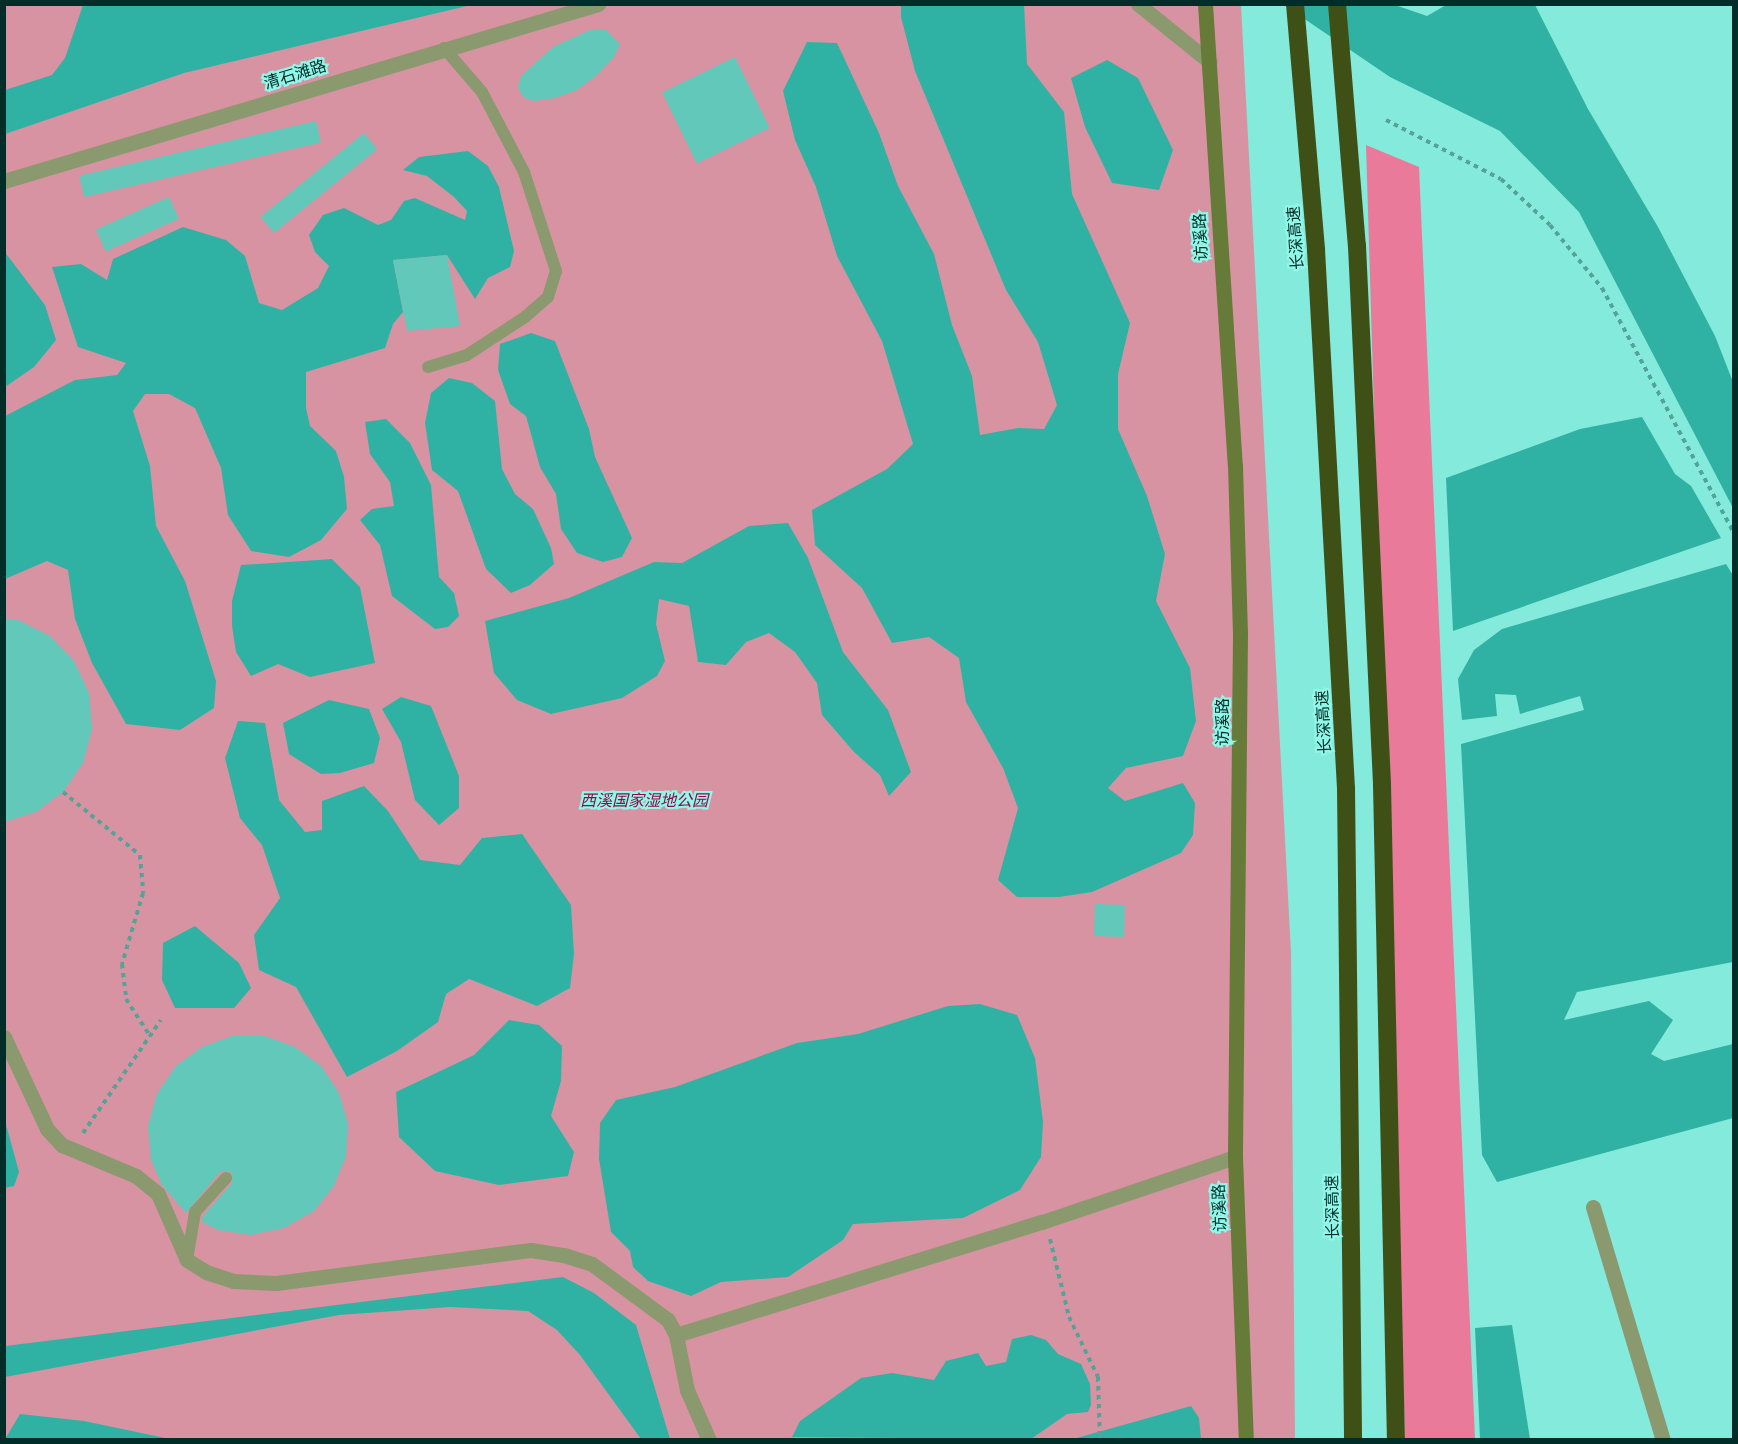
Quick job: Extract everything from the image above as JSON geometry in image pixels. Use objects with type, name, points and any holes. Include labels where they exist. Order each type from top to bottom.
[{"type":"highway","name":"长深高速","points":[[1295,4],[1316,250],[1346,788],[1353,1440]]},
{"type":"highway","points":[[1337,4],[1357,246],[1382,785],[1396,1440]]},
{"type":"street","name":"清石滩路","points":[[4,181],[444,48],[598,4]]},
{"type":"street","points":[[1138,4],[1210,62]]},
{"type":"street","name":"访溪路","points":[[1205,4],[1235,465],[1240,633],[1235,1157],[1246,1440]]},
{"type":"street","points":[[4,1037],[46,1129],[62,1145],[136,1176],[158,1194],[187,1260],[206,1272],[234,1281],[276,1283],[531,1250],[564,1255],[592,1264],[668,1320],[676,1335],[687,1390],[709,1440]]},
{"type":"street","points":[[676,1335],[772,1302],[1042,1222],[1235,1157]]},
{"type":"street","points":[[1593,1207],[1662,1440]]},
{"type":"lane","points":[[428,367],[467,355],[525,317],[549,297],[556,271],[524,172],[482,92],[444,48]]},
{"type":"lane","points":[[187,1260],[195,1212],[225,1178]]},
{"type":"path","points":[[1386,120],[1501,179],[1550,225],[1602,288],[1734,533]]},
{"type":"path","points":[[63,792],[140,855],[143,893],[122,964],[126,999],[150,1036]]},
{"type":"path","points":[[72,1149],[161,1020]]},
{"type":"path","points":[[1042,1222],[1054,1246],[1070,1317],[1098,1377],[1100,1440]]},
{"type":"green space","name":"西溪国家湿地公园","points":[[5,5],[1241,5],[1291,953],[1295,1439],[5,1440]]},
{"type":"shaded area","points":[[83,4],[471,5],[184,73],[5,134],[5,90],[52,75],[65,58]]},
{"type":"shaded area","points":[[1024,4],[1027,64],[1064,112],[1072,194],[1130,323],[1118,374],[1118,429],[1147,496],[1165,554],[1156,601],[1190,668],[1196,721],[1183,756],[1126,768],[1108,788],[1125,801],[1183,783],[1195,803],[1193,835],[1181,853],[1092,892],[1059,897],[1017,897],[998,880],[1018,808],[1003,768],[966,702],[959,658],[929,637],[892,643],[862,588],[815,545],[812,510],[887,469],[913,444],[882,341],[837,256],[816,187],[795,140],[783,91],[807,42],[837,43],[879,133],[898,186],[934,254],[952,325],[972,376],[980,435],[1018,428],[1044,429],[1057,405],[1038,342],[1006,290],[915,71],[901,17],[901,5]]},
{"type":"shaded area","points":[[1284,5],[1395,5],[1427,16],[1446,5],[1535,5],[1588,109],[1658,227],[1715,336],[1733,382],[1733,508],[1579,212],[1500,131],[1390,77]]},
{"type":"shaded area","points":[[1107,60],[1138,78],[1173,150],[1159,190],[1112,183],[1085,127],[1071,78]]},
{"type":"shaded area","points":[[1366,145],[1419,167],[1475,1439],[1405,1439]]},
{"type":"shaded area","points":[[468,151],[488,166],[499,187],[514,251],[510,267],[488,278],[475,299],[447,255],[393,260],[403,312],[393,324],[385,348],[306,372],[306,408],[310,426],[336,451],[344,477],[347,509],[321,540],[289,557],[251,551],[228,515],[221,468],[195,408],[169,394],[145,394],[133,411],[150,466],[156,526],[185,581],[216,681],[214,708],[180,730],[126,724],[92,663],[75,619],[68,570],[47,561],[5,579],[5,416],[75,380],[117,375],[126,363],[78,347],[52,267],[81,264],[107,280],[113,259],[183,227],[226,240],[245,256],[259,303],[282,310],[318,288],[329,266],[315,252],[309,235],[323,215],[344,208],[378,225],[391,220],[404,201],[415,198],[465,220],[467,211],[454,197],[427,176],[403,170],[419,157]]},
{"type":"shaded area","points":[[4,251],[45,305],[56,340],[34,367],[5,387]]},
{"type":"shaded area","points":[[531,333],[555,341],[589,429],[595,457],[632,538],[622,557],[603,562],[577,553],[561,529],[556,494],[540,467],[526,416],[510,404],[498,370],[500,344]]},
{"type":"shaded area","points":[[449,378],[472,383],[495,401],[502,469],[515,494],[533,509],[551,548],[554,564],[530,585],[511,593],[486,569],[458,491],[432,470],[425,423],[431,393]]},
{"type":"shaded area","points":[[1642,417],[1675,474],[1691,486],[1721,538],[1453,631],[1446,478],[1580,429]]},
{"type":"shaded area","points":[[386,419],[410,443],[431,485],[439,577],[454,593],[459,616],[448,627],[435,629],[392,596],[380,545],[360,520],[372,509],[394,506],[390,482],[370,454],[365,422]]},
{"type":"shaded area","points":[[788,523],[808,558],[843,652],[888,710],[911,772],[889,796],[880,775],[854,752],[822,715],[817,683],[795,652],[769,633],[746,642],[726,665],[698,662],[689,606],[659,599],[656,624],[665,661],[657,676],[622,698],[551,714],[517,700],[494,673],[485,621],[569,598],[654,562],[682,563],[749,526]]},
{"type":"shaded area","points":[[332,559],[360,587],[375,663],[310,677],[278,664],[251,676],[236,652],[232,626],[232,601],[241,565]]},
{"type":"shaded area","points":[[1726,564],[1734,577],[1733,962],[1577,992],[1564,1020],[1649,1001],[1673,1020],[1651,1054],[1664,1061],[1733,1044],[1733,1118],[1497,1182],[1482,1155],[1461,744],[1584,710],[1580,696],[1520,714],[1516,695],[1495,694],[1497,716],[1462,720],[1458,679],[1474,650],[1502,629]]},
{"type":"shaded area","points":[[401,697],[431,706],[459,776],[459,808],[439,825],[415,800],[401,742],[382,709]]},
{"type":"shaded area","points":[[329,700],[369,709],[380,738],[374,763],[340,773],[321,774],[289,754],[283,723]]},
{"type":"shaded area","points":[[238,721],[265,723],[279,800],[305,832],[322,830],[322,801],[364,786],[388,811],[420,860],[460,865],[482,838],[522,834],[571,905],[574,954],[570,988],[537,1006],[469,979],[446,994],[438,1022],[397,1051],[347,1077],[296,987],[259,970],[254,935],[280,898],[262,845],[240,818],[225,758]]},
{"type":"shaded area","points":[[195,926],[239,963],[251,988],[234,1008],[175,1008],[162,980],[163,943]]},
{"type":"shaded area","points":[[980,1004],[1017,1015],[1035,1058],[1043,1122],[1041,1157],[1020,1190],[963,1218],[853,1224],[843,1240],[788,1277],[721,1282],[691,1296],[648,1281],[633,1267],[630,1251],[611,1232],[599,1159],[600,1123],[616,1100],[675,1087],[797,1043],[858,1034],[948,1006]]},
{"type":"shaded area","points":[[509,1020],[539,1025],[562,1046],[561,1081],[551,1116],[574,1152],[568,1176],[499,1185],[435,1171],[399,1137],[396,1092],[474,1055]]},
{"type":"shaded area","points":[[5,1121],[19,1172],[14,1186],[5,1188]]},
{"type":"shaded area","points":[[563,1277],[594,1293],[636,1325],[670,1439],[641,1439],[580,1355],[557,1330],[528,1311],[450,1307],[339,1315],[5,1377],[5,1346]]},
{"type":"shaded area","points":[[1512,1325],[1530,1439],[1480,1439],[1475,1328]]},
{"type":"shaded area","points":[[1031,1335],[1046,1340],[1058,1354],[1081,1364],[1090,1384],[1091,1405],[1088,1412],[1067,1414],[1031,1439],[792,1437],[800,1421],[861,1378],[892,1373],[934,1380],[946,1361],[978,1353],[986,1366],[1006,1362],[1012,1339]]},
{"type":"shaded area","points":[[1191,1406],[1199,1418],[1201,1439],[1073,1439]]},
{"type":"shaded area","points":[[20,1414],[84,1421],[170,1439],[5,1439]]},
{"type":"building","points":[[590,30],[606,30],[620,44],[614,57],[596,76],[577,90],[555,98],[535,101],[523,97],[518,87],[521,76],[553,47]]},
{"type":"building","points":[[735,57],[770,128],[697,164],[662,93]]},
{"type":"building","points":[[316,121],[321,142],[84,197],[79,176]]},
{"type":"building","points":[[364,133],[377,149],[274,233],[261,217]]},
{"type":"building","points":[[169,197],[179,219],[106,251],[96,230]]},
{"type":"building","points":[[447,255],[460,326],[407,331],[393,260]]},
{"type":"building","points":[[4,619],[18,620],[50,636],[74,661],[89,693],[92,729],[83,763],[63,792],[36,812],[4,822]]},
{"type":"building","points":[[1095,904],[1125,905],[1124,937],[1094,936]]},
{"type":"building","points":[[232,1036],[265,1036],[295,1047],[321,1066],[339,1093],[348,1124],[346,1156],[334,1186],[314,1211],[284,1228],[251,1235],[218,1230],[202,1222],[203,1216],[232,1183],[231,1172],[220,1172],[186,1213],[162,1185],[151,1160],[148,1126],[157,1094],[176,1066],[202,1047]]}]
